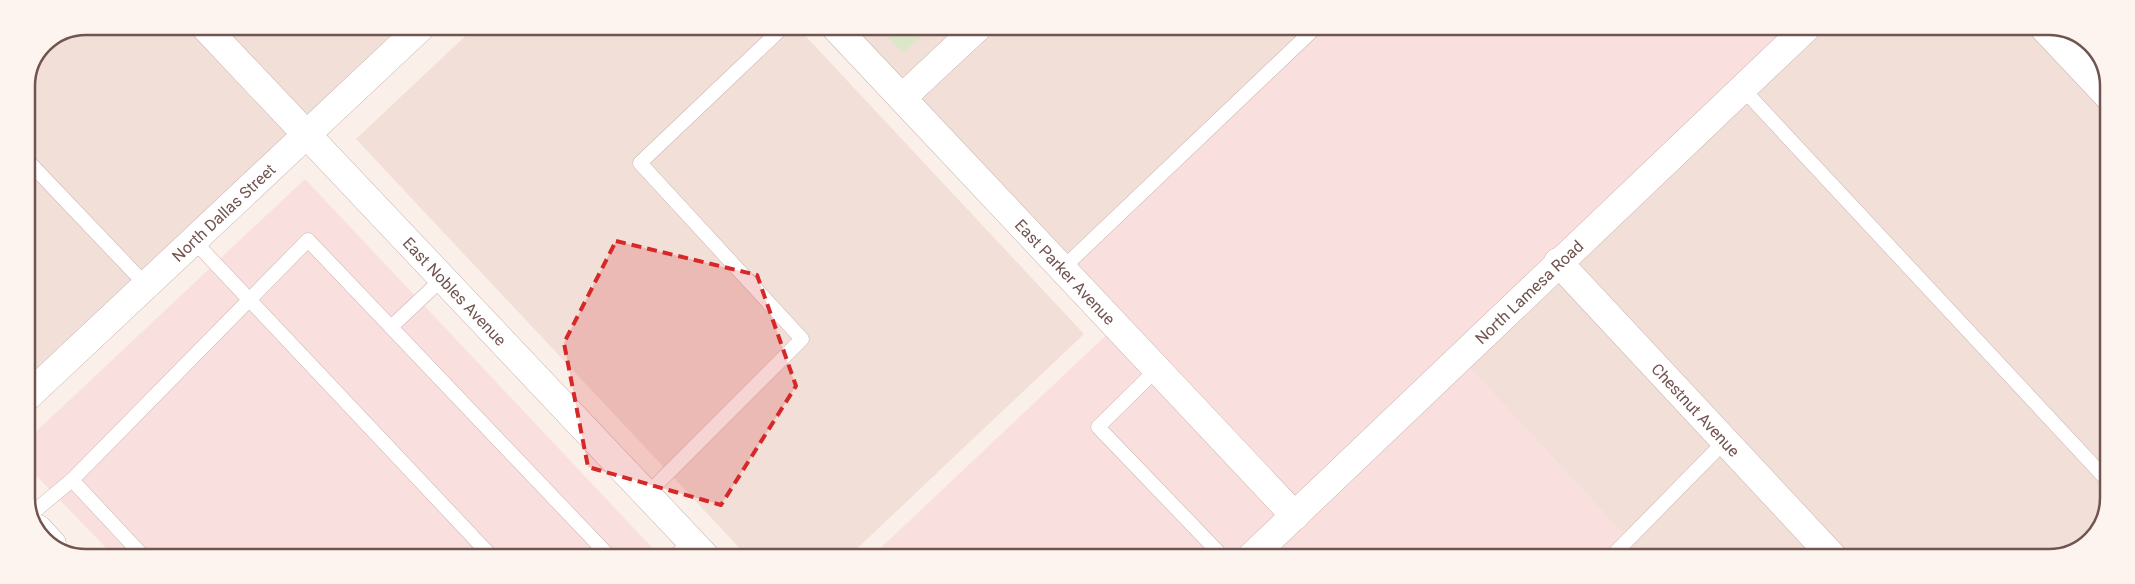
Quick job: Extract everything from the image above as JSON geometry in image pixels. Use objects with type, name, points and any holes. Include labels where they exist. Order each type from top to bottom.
[{"type":"street","name":"East Nobles Avenue","points":[[212,35],[647,494],[688,549]]},
{"type":"street","name":"North Dallas Street","points":[[35,390],[412,35]]},
{"type":"street","name":"East Parker Avenue","points":[[843,35],[1295,516]]},
{"type":"street","points":[[902,98],[969,35]]},
{"type":"street","name":"North Lamesa Road","points":[[1260,549],[1558,262],[1799,35]]},
{"type":"street","points":[[2050,35],[2100,88]]},
{"type":"street","name":"Chestnut Avenue","points":[[1558,262],[1826,549]]},
{"type":"lane","points":[[647,494],[802,339],[640,163],[775,35]]},
{"type":"lane","points":[[1062,268],[1309,35]]},
{"type":"lane","points":[[1742,88],[2100,472]]},
{"type":"lane","points":[[35,168],[146,285]]},
{"type":"lane","points":[[37,510],[72,480],[308,240],[602,549]]},
{"type":"lane","points":[[194,241],[484,549]]},
{"type":"lane","points":[[391,327],[442,278]]},
{"type":"lane","points":[[1157,369],[1098,426],[1215,549]]},
{"type":"lane","points":[[1619,549],[1725,441]]},
{"type":"lane","points":[[72,480],[136,549]]},
{"type":"highlighted area","points":[[616,241],[757,275],[796,386],[721,505],[588,467],[564,343]]},
{"type":"shaded area","points":[[86,35],[419,35],[35,397],[35,86],[39,67],[50,50],[67,39]]},
{"type":"shaded area","points":[[466,35],[804,35],[1084,334],[856,549],[740,549],[356,139]]},
{"type":"shaded area","points":[[844,35],[1303,35],[1064,266]]},
{"type":"shaded area","points":[[1303,35],[1792,35],[1457,354],[1625,536],[1611,549],[879,549],[1118,324],[1064,266]]},
{"type":"shaded area","points":[[1792,35],[2055,35],[2077,44],[2087,53],[2096,67],[2100,83],[2100,504],[2091,526],[2085,534],[2071,544],[2049,549],[1611,549],[1625,536],[1457,354]]},
{"type":"shaded area","points":[[305,179],[653,549],[107,549],[35,474],[35,433]]},
{"type":"green space","points":[[886,35],[922,35],[903,53]]}]
